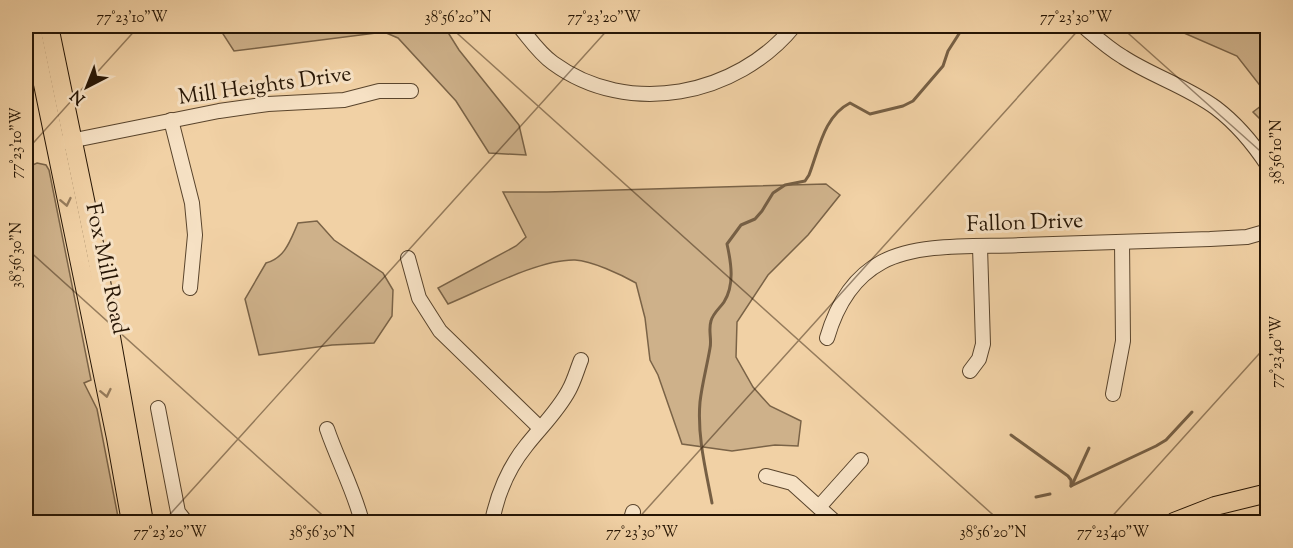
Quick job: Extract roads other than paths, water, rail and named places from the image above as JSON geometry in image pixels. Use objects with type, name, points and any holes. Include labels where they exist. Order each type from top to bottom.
[{"type":"main road","name":"Fox Mill Road","points":[[31,26],[116,438],[131,522]]},
{"type":"main road","name":"Fox Mill Road","points":[[49,26],[100,276],[144,522]]},
{"type":"main road","points":[[1174,522],[1215,506],[1268,494]]},
{"type":"street","points":[[519,26],[540,52],[554,64],[578,78],[604,88],[641,94],[681,92],[713,84],[737,73],[760,58],[794,26]]},
{"type":"street","points":[[1083,26],[1125,59],[1216,108],[1236,124],[1268,166]]},
{"type":"street","name":"Mill Heights Drive","points":[[54,145],[219,111],[268,104],[344,100],[379,91],[411,91]]},
{"type":"street","points":[[171,120],[192,203],[195,235],[190,288]]},
{"type":"street","name":"Fallon Drive","points":[[827,338],[833,318],[843,298],[860,279],[880,263],[918,249],[1238,237],[1268,231]]},
{"type":"street","points":[[1113,394],[1123,341],[1122,242]]},
{"type":"street","points":[[970,371],[979,359],[983,344],[980,247]]},
{"type":"street","points":[[408,258],[419,298],[441,331],[540,428]]},
{"type":"street","points":[[492,522],[502,487],[513,464],[559,407],[570,389],[581,360]]},
{"type":"street","points":[[158,408],[178,512],[186,522]]},
{"type":"street","points":[[327,429],[337,458],[352,489],[362,522]]},
{"type":"street","points":[[819,507],[861,460]]},
{"type":"street","points":[[766,476],[792,483],[835,522]]},
{"type":"waterway","points":[[712,503],[699,415],[710,345],[711,321],[730,288],[731,266],[727,244],[741,225],[755,219],[773,193],[785,185],[805,181],[828,125],[841,109],[850,103],[870,114],[903,106],[913,101],[943,66],[948,51],[964,26]]},
{"type":"waterway","points":[[1071,486],[1166,440],[1192,412]]},
{"type":"waterway","points":[[1011,435],[1068,476],[1071,486]]},
{"type":"waterway","points":[[1072,485],[1089,448]]},
{"type":"waterway","points":[[1036,497],[1050,494]]}]
